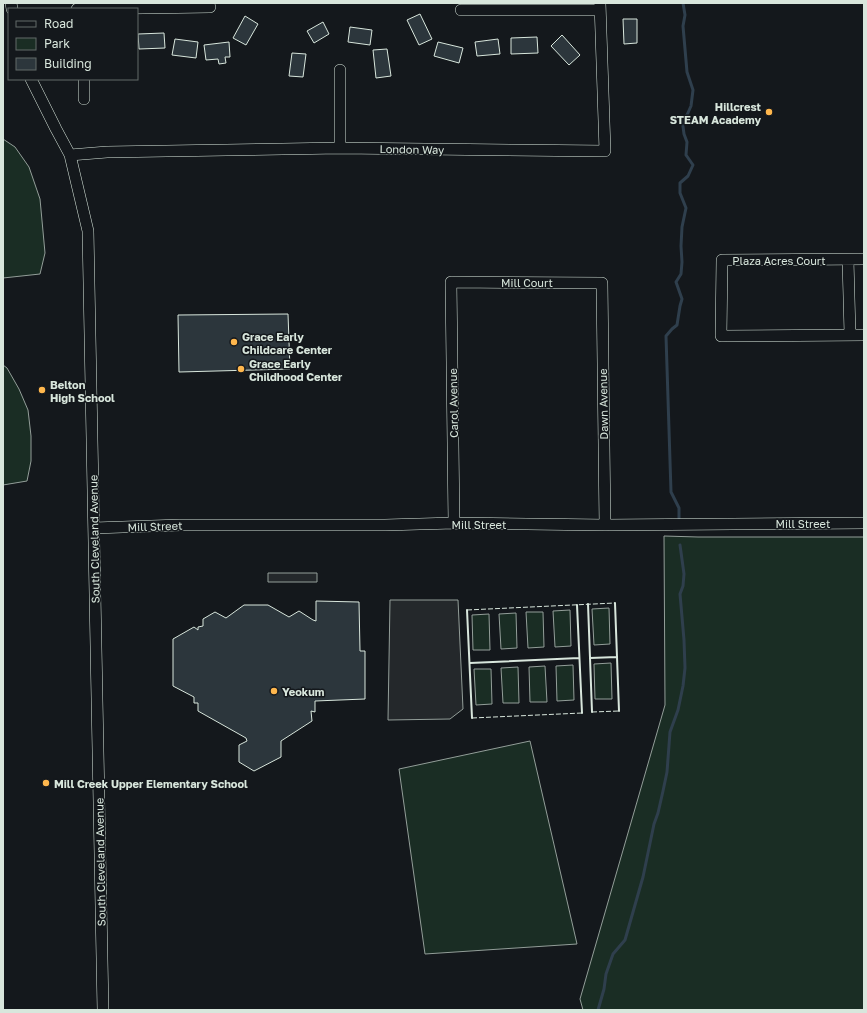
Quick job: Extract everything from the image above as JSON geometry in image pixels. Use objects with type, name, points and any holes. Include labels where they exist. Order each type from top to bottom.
[{"type":"street","points":[[461,10],[600,6]]},
{"type":"street","name":"London Way","points":[[70,155],[115,152],[340,148],[605,151],[600,6]]},
{"type":"street","points":[[138,8],[210,7]]},
{"type":"street","points":[[340,70],[340,148]]},
{"type":"street","name":"South Cleveland Avenue","points":[[32,80],[70,155],[88,231],[103,1010]]},
{"type":"street","points":[[84,80],[84,98]]},
{"type":"street","name":"Plaza Acres Court","points":[[864,259],[722,260],[721,336],[864,335]]},
{"type":"street","points":[[848,260],[850,334]]},
{"type":"street","name":"Mill Court","points":[[451,282],[602,283]]},
{"type":"street","name":"Carol Avenue","points":[[451,282],[454,524]]},
{"type":"street","name":"Dawn Avenue","points":[[602,283],[605,525]]},
{"type":"street","name":"Mill Street","points":[[94,528],[180,525],[605,525],[864,523]]},
{"type":"green space","points":[[3,139],[15,147],[29,167],[40,199],[45,253],[40,274],[3,278]]},
{"type":"green space","points":[[3,365],[7,368],[19,389],[28,410],[31,436],[31,461],[27,481],[3,485]]},
{"type":"green space","points":[[664,536],[864,537],[864,1010],[583,1010],[580,999],[665,705]]},
{"type":"green space","points":[[609,608],[610,644],[594,645],[592,609]]},
{"type":"green space","points":[[570,610],[571,646],[555,647],[553,611]]},
{"type":"green space","points":[[526,612],[543,612],[544,647],[528,648]]},
{"type":"green space","points":[[516,613],[517,648],[501,649],[499,614]]},
{"type":"green space","points":[[489,614],[490,650],[473,650],[472,615]]},
{"type":"green space","points":[[611,663],[612,699],[595,699],[594,664]]},
{"type":"green space","points":[[573,665],[574,700],[557,701],[556,666]]},
{"type":"green space","points":[[545,666],[547,702],[530,702],[529,667]]},
{"type":"green space","points":[[518,667],[519,703],[503,703],[501,668]]},
{"type":"green space","points":[[474,669],[491,669],[492,704],[476,705]]},
{"type":"green space","points":[[530,741],[577,944],[425,954],[399,769]]},
{"type":"shaded area","points":[[268,573],[317,573],[317,582],[268,582]]},
{"type":"shaded area","points":[[390,600],[458,600],[463,709],[450,719],[388,720]]},
{"type":"building","points":[[420,14],[432,39],[419,45],[407,20]]},
{"type":"building","points":[[245,16],[258,24],[246,45],[233,38]]},
{"type":"building","points":[[623,19],[637,19],[637,43],[624,44]]},
{"type":"building","points":[[323,22],[329,34],[314,43],[307,31]]},
{"type":"building","points":[[350,27],[372,30],[370,45],[348,42]]},
{"type":"building","points":[[164,33],[165,48],[139,49],[138,34]]},
{"type":"building","points":[[562,35],[580,55],[569,65],[551,46]]},
{"type":"building","points":[[537,37],[538,53],[511,54],[511,38]]},
{"type":"building","points":[[175,39],[198,42],[196,58],[172,55]]},
{"type":"building","points":[[498,39],[500,54],[477,56],[475,42]]},
{"type":"building","points":[[229,42],[230,57],[225,57],[226,63],[219,64],[218,59],[206,60],[204,45]]},
{"type":"building","points":[[438,42],[463,48],[459,63],[434,56]]},
{"type":"building","points":[[387,49],[391,76],[376,78],[373,50]]},
{"type":"building","points":[[292,53],[306,54],[303,77],[289,76]]},
{"type":"building","name":"Grace Early Childcare Center","points":[[288,314],[290,369],[179,372],[178,315]]},
{"type":"building","name":"Yeokum","points":[[316,601],[359,602],[360,651],[365,651],[365,699],[315,701],[315,712],[311,711],[312,721],[281,741],[281,757],[254,771],[239,762],[239,745],[247,741],[246,738],[198,711],[198,703],[194,703],[194,697],[173,686],[173,639],[194,627],[198,630],[198,627],[203,626],[203,619],[215,612],[226,618],[244,605],[268,605],[289,617],[299,611],[316,621]]},
{"type":"waterway","points":[[679,518],[679,508],[671,492],[666,336],[677,325],[682,299],[676,282],[681,274],[682,227],[686,208],[680,193],[680,183],[688,176],[693,165],[686,155],[687,142],[684,134],[682,119],[687,115],[691,106],[693,90],[687,72],[683,26],[685,15],[683,3]]},
{"type":"waterway","points":[[598,1010],[604,989],[606,974],[613,954],[625,940],[643,877],[667,772],[670,732],[678,710],[683,686],[685,668],[680,594],[683,586],[684,574],[680,545]]},
{"type":"fence","points":[[467,610],[615,603]]},
{"type":"fence","points":[[592,712],[619,711]]},
{"type":"fence","points":[[472,718],[582,713]]},
{"type":"wall","points":[[615,603],[619,711]]},
{"type":"wall","points":[[588,604],[592,712]]},
{"type":"wall","points":[[577,605],[582,713]]},
{"type":"wall","points":[[467,610],[472,718]]},
{"type":"wall","points":[[590,658],[617,657]]},
{"type":"wall","points":[[470,663],[579,658]]},
{"type":"place","name":"Hillcrest STEAM Academy","points":[[769,112]]},
{"type":"place","name":"Grace Early Childcare Center","points":[[234,342]]},
{"type":"place","name":"Grace Early Childhood Center","points":[[241,369]]},
{"type":"place","name":"Belton High School","points":[[42,390]]},
{"type":"place","name":"Yeokum","points":[[274,691]]},
{"type":"place","name":"Mill Creek Upper Elementary School","points":[[46,783]]}]
